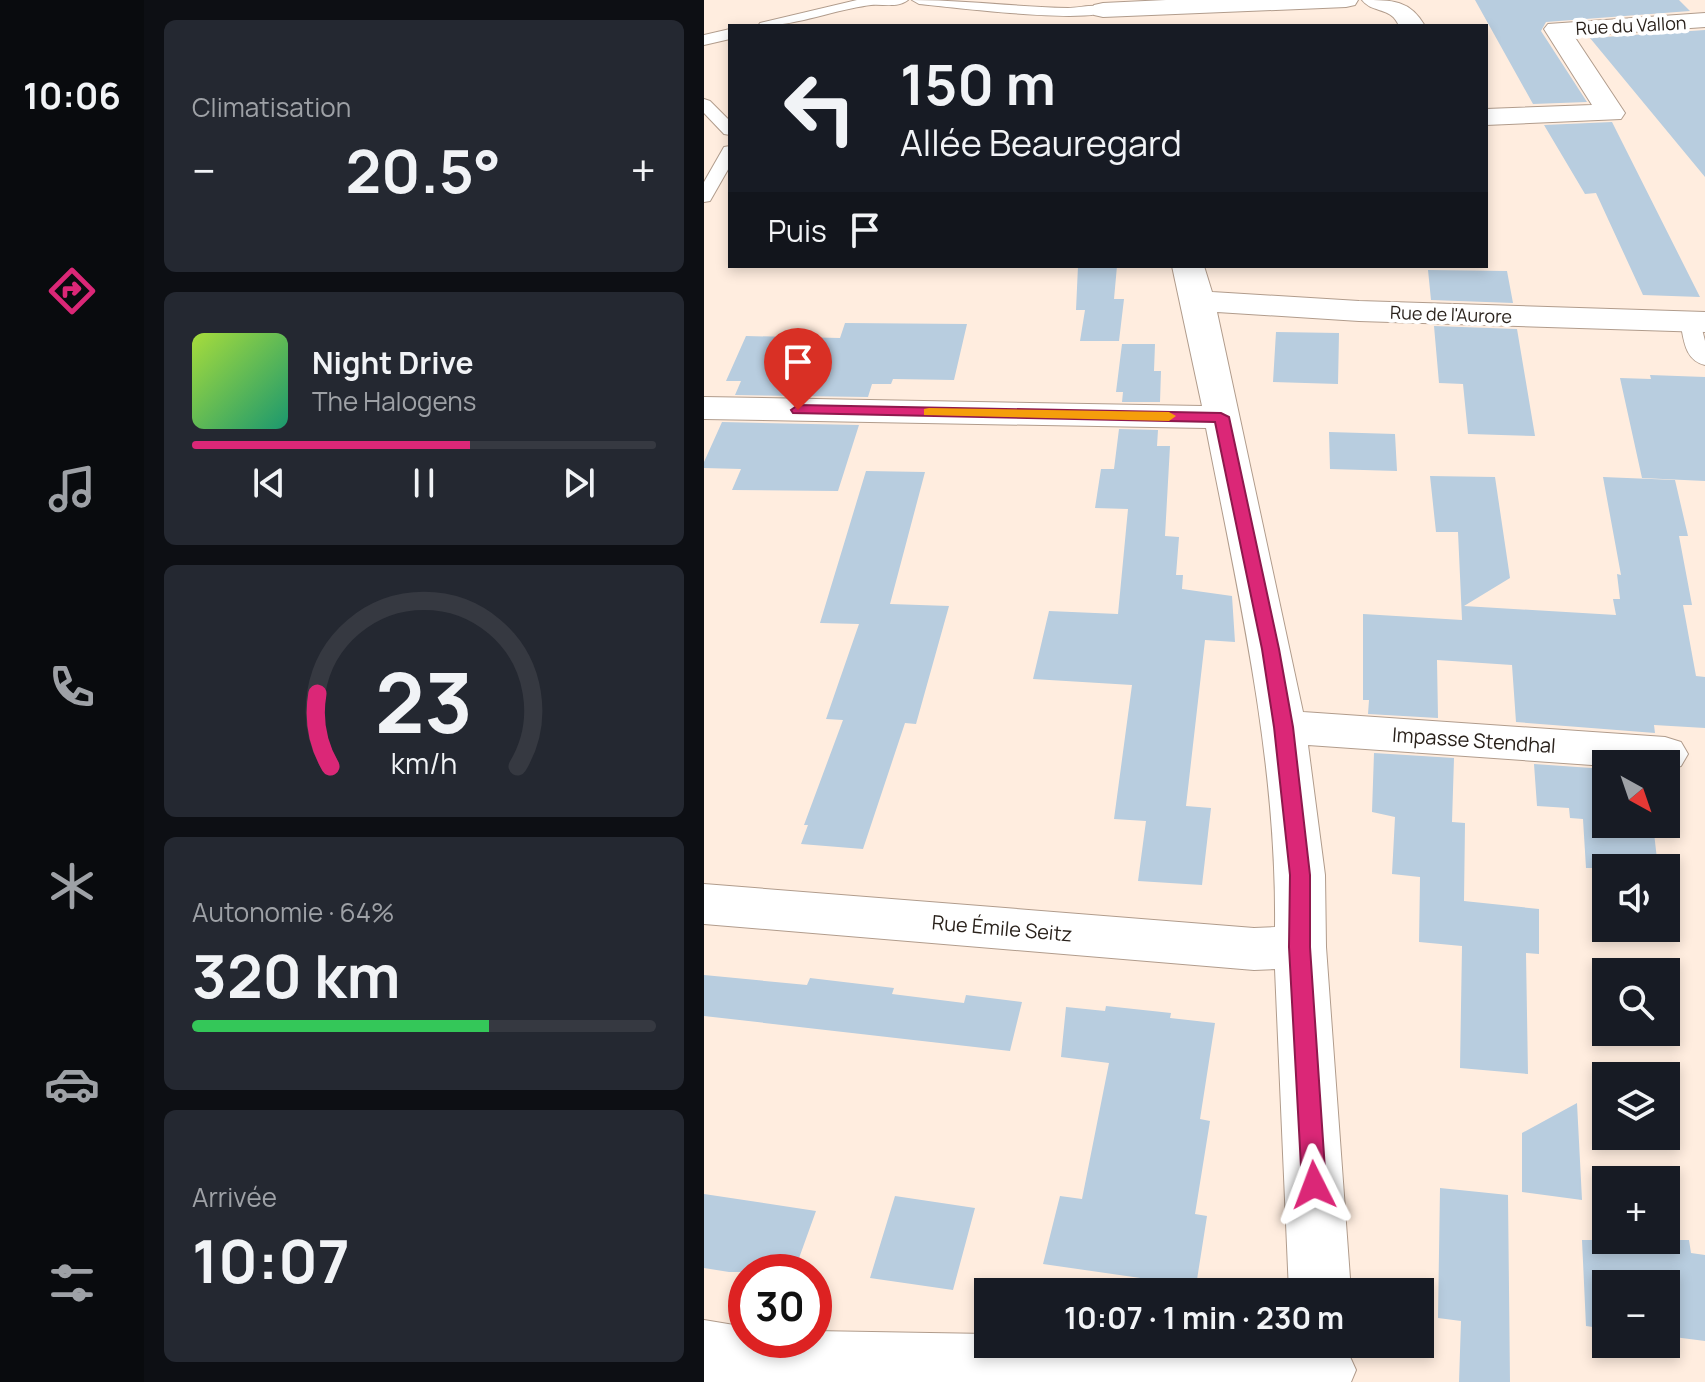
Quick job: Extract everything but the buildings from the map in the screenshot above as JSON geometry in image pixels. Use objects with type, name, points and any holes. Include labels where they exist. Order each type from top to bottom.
[{"type":"street","points":[[1104,12],[1346,0]]},
{"type":"street","points":[[1374,0],[1395,3],[1407,13],[1411,24]]},
{"type":"street","name":"Rue du Vallon","points":[[1488,117],[1611,113],[1551,19],[1705,20]]},
{"type":"street","points":[[1193,284],[1270,649],[1283,727],[1300,875],[1300,947],[1319,1278]]},
{"type":"street","name":"Rue de l'Aurore","points":[[1193,284],[1359,311],[1698,322]]},
{"type":"street","points":[[704,408],[1221,417]]},
{"type":"street","name":"Impasse Stendhal","points":[[1283,727],[1608,750]]},
{"type":"street","name":"Rue Émile Seitz","points":[[704,904],[1254,949],[1300,947]]},
{"type":"street","points":[[704,1351],[771,1362],[1324,1365]]},
{"type":"lane","points":[[773,24],[871,1],[901,0]]},
{"type":"lane","points":[[919,0],[1104,12]]},
{"type":"lane","points":[[704,40],[728,34]]},
{"type":"lane","points":[[704,104],[728,126]]},
{"type":"lane","points":[[704,156],[728,150]]},
{"type":"lane","points":[[704,197],[728,154]]},
{"type":"lane","points":[[1698,322],[1698,354],[1705,359]]},
{"type":"slow traffic","points":[[929,412],[1169,416]]},
{"type":"route","points":[[798,410],[1221,417],[1270,649],[1283,727],[1300,875],[1300,947],[1314,1185]]}]
